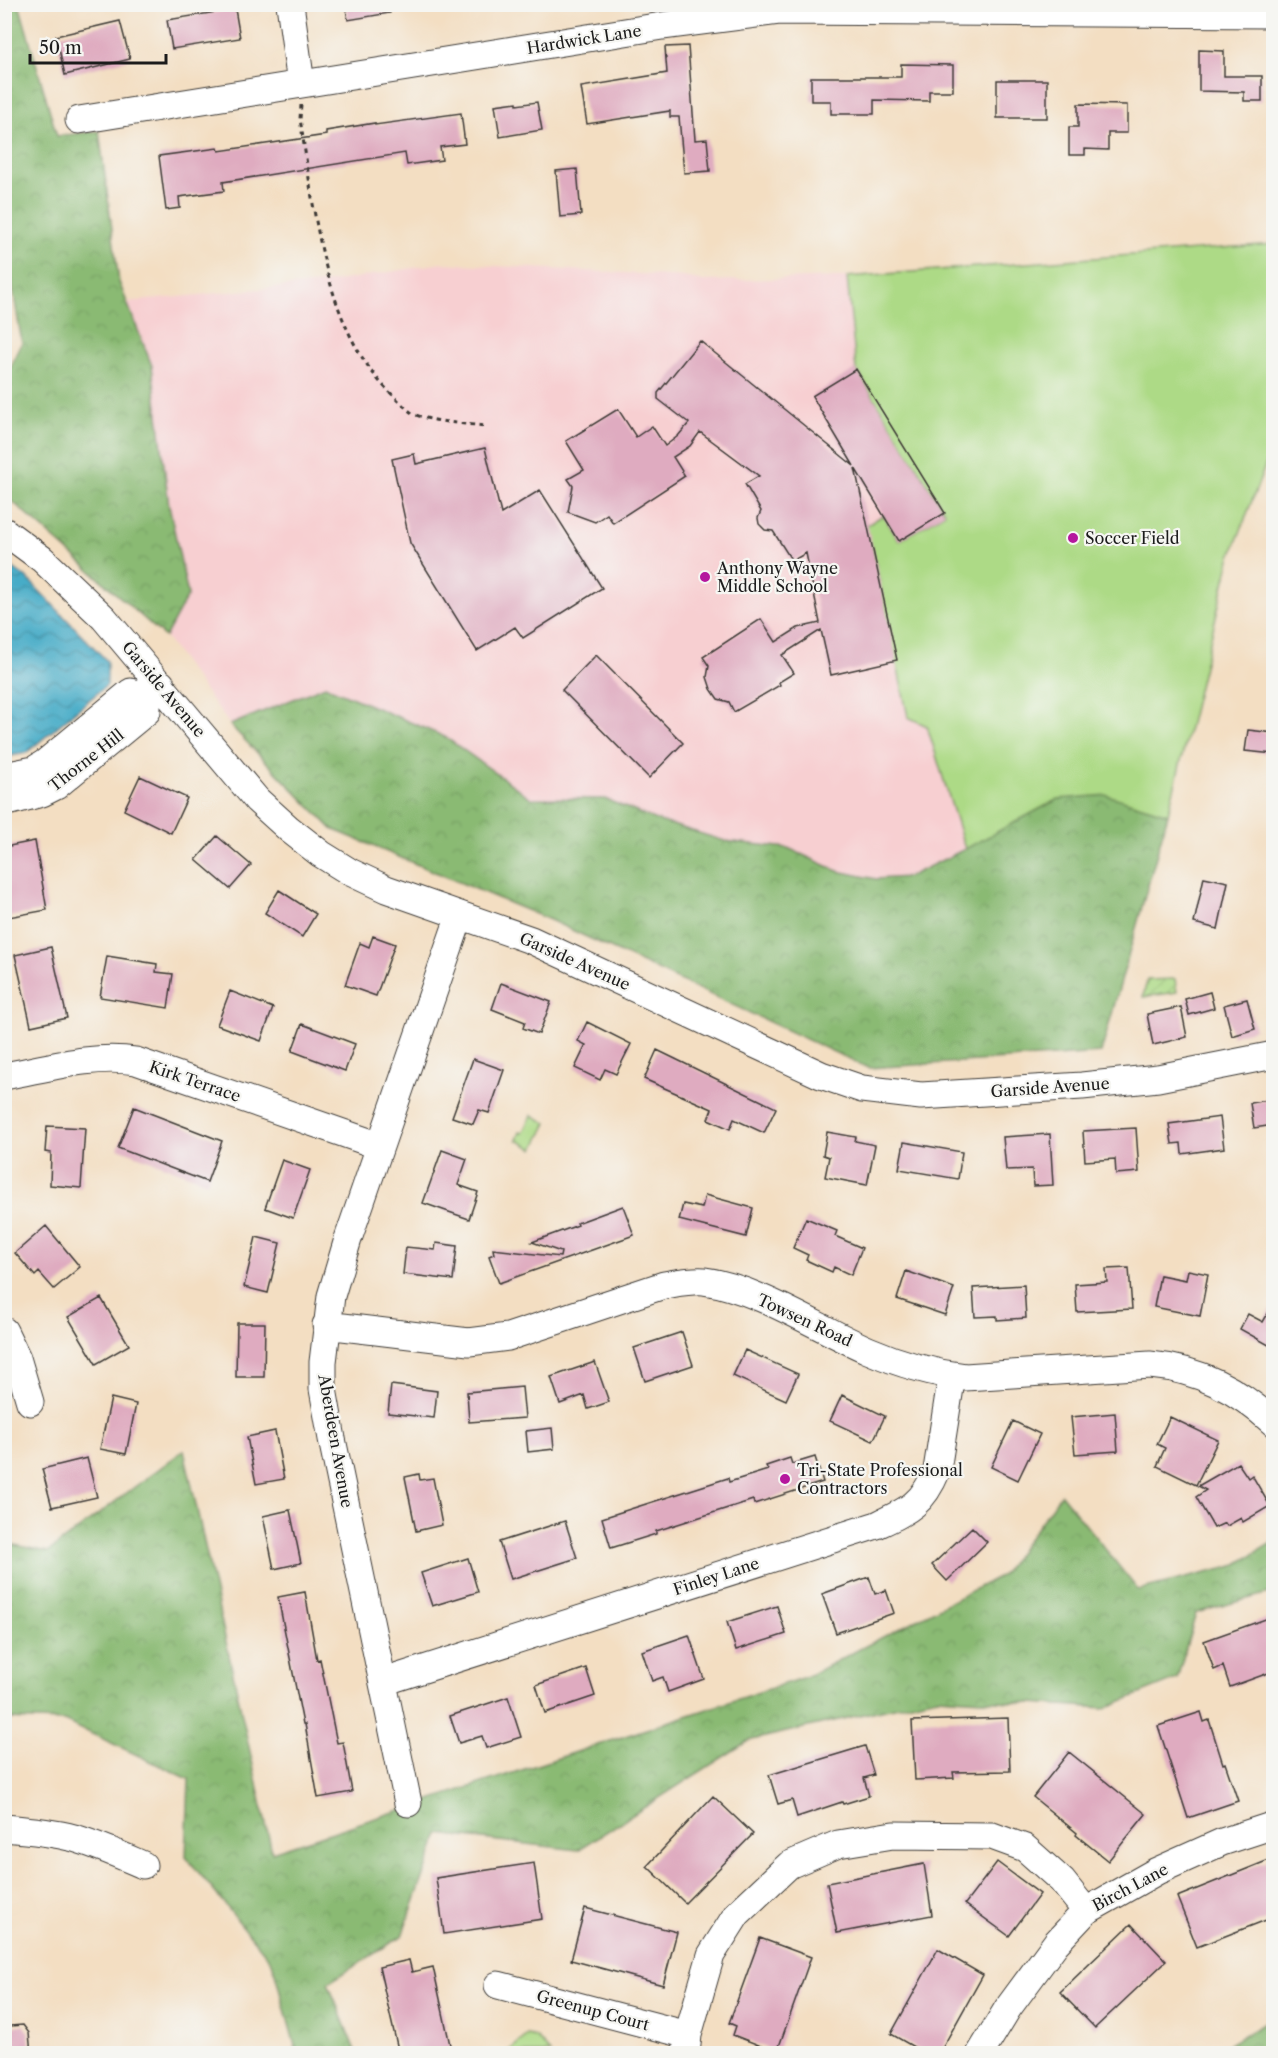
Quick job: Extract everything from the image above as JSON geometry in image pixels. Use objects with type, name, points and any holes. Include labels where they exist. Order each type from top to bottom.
[{"type":"street","points":[[290,4],[301,84]]},
{"type":"street","name":"Hardwick Lane","points":[[79,120],[650,28],[779,11],[1274,14]]},
{"type":"street","name":"Garside Avenue","points":[[4,531],[73,586],[104,618],[154,690],[257,800],[321,854],[350,872],[386,889],[531,940],[821,1075],[862,1089],[921,1096],[1082,1086],[1158,1078],[1274,1055]]},
{"type":"street","name":"Thorne Hill","points":[[4,776],[34,770],[131,693],[154,690],[147,711],[56,786],[42,793],[4,802]]},
{"type":"street","name":"Aberdeen Avenue","points":[[408,1803],[323,1389],[323,1362],[326,1325],[334,1284],[460,915]]},
{"type":"street","name":"Kirk Terrace","points":[[4,1076],[96,1059],[116,1058],[136,1061],[380,1146]]},
{"type":"street","name":"Towsen Road","points":[[326,1325],[469,1342],[489,1340],[508,1337],[664,1285],[703,1281],[750,1294],[868,1350],[901,1362],[952,1375],[990,1376],[1150,1365],[1170,1366],[1220,1383],[1240,1395],[1274,1424]]},
{"type":"street","points":[[4,1331],[17,1358],[30,1402]]},
{"type":"street","name":"Finley Lane","points":[[383,1682],[877,1525],[908,1510],[932,1483],[937,1470],[952,1375]]},
{"type":"street","name":"Birch Lane","points":[[980,2054],[1008,2008],[1056,1943],[1086,1911],[1157,1871],[1222,1842],[1274,1825]]},
{"type":"street","points":[[4,1828],[44,1831],[74,1838],[105,1848],[143,1865]]},
{"type":"street","points":[[687,2044],[711,1955],[737,1914],[789,1865],[838,1844],[893,1835],[992,1836],[1025,1848],[1062,1881],[1086,1911]]},
{"type":"street","name":"Greenup Court","points":[[498,1985],[687,2044]]},
{"type":"path","points":[[301,84],[300,119],[321,246],[339,309],[364,361],[387,391],[414,414],[451,423],[486,426]]},
{"type":"shaded area","name":"Anthony Wayne Middle School","points":[[1273,244],[1273,445],[1230,559],[1168,814],[1107,795],[965,849],[908,877],[876,879],[838,871],[788,848],[725,841],[656,820],[605,799],[531,798],[445,737],[325,686],[230,725],[165,637],[188,595],[127,302],[331,282],[442,263],[684,277],[704,281],[847,277]]},
{"type":"green space","points":[[19,4],[57,136],[99,131],[119,282],[152,366],[169,506],[188,595],[165,637],[5,495],[5,379],[22,343],[5,243],[4,5]]},
{"type":"green space","points":[[1273,244],[1273,445],[1230,559],[1168,814],[1107,795],[1058,799],[965,849],[927,726],[908,717],[872,546],[861,529],[883,515],[899,541],[945,513],[856,369],[847,277]]},
{"type":"green space","points":[[325,686],[445,737],[531,798],[605,799],[656,820],[725,841],[788,848],[838,871],[876,879],[908,877],[1058,799],[1107,795],[1168,814],[1101,1053],[868,1068],[550,920],[332,829],[230,725]]},
{"type":"green space","points":[[1175,979],[1177,992],[1143,997],[1147,980]]},
{"type":"green space","points":[[532,1115],[547,1123],[534,1149],[517,1140]]},
{"type":"green space","points":[[184,1450],[272,1852],[808,1676],[1002,1575],[1061,1494],[1138,1590],[1234,1566],[1273,1542],[1273,1592],[1196,1613],[1177,1679],[1105,1708],[937,1697],[748,1741],[578,1850],[439,1834],[402,1936],[328,1983],[356,2053],[297,2053],[272,1962],[186,1857],[189,1779],[64,1721],[5,1719],[5,1543],[48,1552]]},
{"type":"green space","points":[[1273,2018],[1273,2053],[1214,2053]]},
{"type":"green space","points":[[528,2035],[536,2037],[550,2053],[506,2053]]},
{"type":"water","points":[[5,562],[27,578],[107,661],[107,685],[26,753],[5,757]]},
{"type":"building","points":[[345,4],[389,4],[390,13],[348,20]]},
{"type":"building","points":[[235,9],[240,38],[172,49],[167,20]]},
{"type":"building","points":[[120,21],[130,59],[65,75],[56,36]]},
{"type":"building","points":[[688,46],[695,140],[707,139],[710,171],[684,173],[679,117],[670,117],[670,111],[587,124],[581,87],[667,73],[665,47]]},
{"type":"building","points":[[1199,50],[1224,51],[1224,76],[1262,76],[1262,101],[1244,101],[1244,92],[1199,91]]},
{"type":"building","points":[[901,64],[953,65],[953,91],[929,91],[929,101],[874,100],[874,114],[831,114],[831,101],[811,101],[811,77],[901,77]]},
{"type":"building","points":[[997,80],[1047,80],[1047,118],[997,118]]},
{"type":"building","points":[[517,102],[517,105],[537,102],[542,130],[500,137],[495,105]]},
{"type":"building","points":[[1078,104],[1127,105],[1127,133],[1108,133],[1108,150],[1085,149],[1085,155],[1069,155],[1069,127],[1078,127]]},
{"type":"building","points":[[461,113],[465,144],[440,147],[442,160],[407,165],[405,153],[223,182],[224,191],[179,197],[180,208],[166,210],[159,156],[218,148],[219,151],[326,135],[326,131],[375,123],[375,125]]},
{"type":"building","points":[[577,169],[581,215],[560,217],[556,171]]},
{"type":"building","name":"Anthony Wayne Middle School","points":[[700,341],[854,466],[812,396],[856,369],[945,513],[899,541],[855,468],[897,660],[831,675],[821,630],[782,655],[794,673],[779,682],[780,685],[734,712],[729,702],[718,699],[711,689],[707,677],[709,666],[703,657],[761,619],[776,642],[798,628],[820,623],[806,553],[792,561],[773,531],[765,530],[759,524],[758,518],[761,511],[745,484],[759,476],[700,432],[690,446],[673,457],[685,476],[613,523],[607,514],[595,522],[568,512],[573,486],[568,479],[584,470],[566,441],[618,409],[636,437],[652,426],[665,446],[689,423],[658,399],[658,393]]},
{"type":"building","points":[[485,448],[501,514],[540,490],[602,588],[523,638],[515,627],[477,651],[410,543],[392,459],[414,454],[416,464]]},
{"type":"building","points":[[596,655],[683,743],[649,778],[562,690]]},
{"type":"building","points":[[1248,730],[1274,733],[1274,754],[1245,751]]},
{"type":"building","points":[[140,776],[187,798],[171,833],[124,810]]},
{"type":"building","points":[[217,836],[251,865],[230,889],[196,860]]},
{"type":"building","points":[[35,841],[47,910],[9,917],[4,894],[4,847]]},
{"type":"building","points":[[1204,877],[1228,882],[1218,929],[1194,923]]},
{"type":"building","points":[[279,890],[316,914],[302,937],[265,913]]},
{"type":"building","points":[[373,936],[395,944],[376,996],[345,985],[360,943],[369,947]]},
{"type":"building","points":[[51,947],[67,1018],[31,1026],[15,955]]},
{"type":"building","points":[[107,956],[157,964],[156,972],[173,974],[168,1008],[100,997]]},
{"type":"building","points":[[501,983],[551,1002],[539,1034],[523,1028],[525,1022],[492,1009]]},
{"type":"building","points":[[230,991],[273,1008],[261,1041],[217,1025]]},
{"type":"building","points":[[1210,992],[1214,1008],[1189,1015],[1185,999]]},
{"type":"building","points":[[1247,999],[1255,1029],[1232,1036],[1224,1005]]},
{"type":"building","points":[[1181,1007],[1187,1037],[1153,1045],[1147,1014]]},
{"type":"building","points":[[587,1022],[631,1044],[616,1074],[605,1069],[600,1080],[575,1068],[586,1045],[578,1041]]},
{"type":"building","points":[[302,1024],[355,1044],[345,1071],[292,1051]]},
{"type":"building","points":[[657,1050],[776,1108],[764,1133],[734,1119],[730,1129],[708,1119],[712,1109],[644,1079]]},
{"type":"building","points":[[473,1059],[504,1070],[489,1113],[479,1110],[473,1124],[452,1117]]},
{"type":"building","points":[[1274,1099],[1274,1125],[1254,1128],[1250,1103]]},
{"type":"building","points":[[134,1107],[222,1141],[207,1182],[118,1148]]},
{"type":"building","points":[[1220,1117],[1224,1148],[1182,1154],[1181,1143],[1172,1144],[1169,1124]]},
{"type":"building","points":[[47,1126],[85,1128],[81,1188],[50,1185],[51,1153],[45,1152]]},
{"type":"building","points":[[1136,1128],[1139,1172],[1116,1174],[1115,1159],[1085,1161],[1083,1131]]},
{"type":"building","points":[[827,1132],[856,1137],[855,1141],[875,1145],[867,1185],[825,1177],[829,1157],[823,1155]]},
{"type":"building","points":[[1050,1134],[1053,1185],[1033,1186],[1032,1169],[1006,1170],[1003,1137]]},
{"type":"building","points":[[904,1142],[962,1152],[958,1179],[899,1169]]},
{"type":"building","points":[[442,1150],[467,1159],[458,1185],[478,1192],[469,1219],[423,1203]]},
{"type":"building","points":[[282,1160],[310,1170],[293,1218],[265,1208]]},
{"type":"building","points":[[705,1195],[753,1208],[746,1237],[679,1220],[683,1204],[702,1208]]},
{"type":"building","points":[[623,1206],[634,1235],[499,1283],[489,1256],[494,1254],[493,1249],[560,1257],[561,1252],[532,1242]]},
{"type":"building","points":[[806,1218],[837,1231],[835,1236],[862,1248],[851,1275],[834,1267],[832,1272],[806,1260],[808,1255],[793,1248]]},
{"type":"building","points":[[46,1226],[80,1267],[54,1289],[39,1272],[35,1276],[15,1253]]},
{"type":"building","points":[[256,1237],[280,1243],[268,1293],[244,1287]]},
{"type":"building","points":[[436,1243],[457,1246],[453,1280],[403,1274],[406,1247],[435,1250]]},
{"type":"building","points":[[1129,1268],[1132,1309],[1077,1312],[1075,1284],[1107,1282],[1106,1269]]},
{"type":"building","points":[[1188,1270],[1208,1274],[1200,1316],[1154,1307],[1160,1275],[1186,1280]]},
{"type":"building","points":[[906,1271],[954,1288],[945,1315],[897,1299]]},
{"type":"building","points":[[1024,1285],[1026,1318],[997,1320],[997,1316],[975,1317],[973,1288]]},
{"type":"building","points":[[101,1298],[129,1345],[96,1364],[68,1317]]},
{"type":"building","points":[[1274,1303],[1274,1348],[1240,1329],[1248,1314],[1263,1322]]},
{"type":"building","points":[[237,1323],[265,1323],[264,1377],[236,1377]]},
{"type":"building","points":[[682,1332],[693,1365],[645,1381],[634,1348]]},
{"type":"building","points":[[745,1350],[798,1374],[786,1400],[733,1376]]},
{"type":"building","points":[[595,1362],[609,1402],[588,1409],[584,1395],[560,1404],[551,1377]]},
{"type":"building","points":[[391,1385],[437,1391],[434,1418],[388,1413]]},
{"type":"building","points":[[522,1387],[525,1418],[469,1422],[467,1392]]},
{"type":"building","points":[[842,1395],[885,1416],[873,1441],[830,1421]]},
{"type":"building","points":[[111,1398],[136,1404],[126,1454],[100,1449]]},
{"type":"building","points":[[1115,1413],[1118,1451],[1075,1454],[1071,1417]]},
{"type":"building","points":[[1170,1417],[1218,1440],[1196,1485],[1157,1466],[1165,1448],[1157,1444]]},
{"type":"building","points":[[1013,1421],[1040,1434],[1018,1480],[991,1467]]},
{"type":"building","points":[[552,1428],[554,1449],[528,1452],[526,1431]]},
{"type":"building","points":[[275,1431],[284,1479],[256,1484],[247,1437]]},
{"type":"building","points":[[815,1457],[823,1482],[754,1504],[753,1500],[611,1548],[602,1518],[728,1478],[729,1482],[768,1470],[766,1466],[790,1458],[792,1464]]},
{"type":"building","points":[[87,1458],[97,1497],[52,1507],[42,1469]]},
{"type":"building","points":[[1238,1463],[1248,1478],[1252,1475],[1270,1506],[1243,1522],[1241,1518],[1227,1526],[1225,1523],[1214,1528],[1196,1497],[1206,1490],[1198,1486]]},
{"type":"building","points":[[419,1474],[420,1480],[433,1478],[442,1525],[416,1531],[405,1477]]},
{"type":"building","points":[[290,1510],[301,1563],[274,1569],[263,1516]]},
{"type":"building","points":[[565,1521],[577,1558],[511,1579],[499,1542]]},
{"type":"building","points":[[972,1527],[987,1542],[947,1581],[932,1565]]},
{"type":"building","points":[[468,1558],[478,1592],[432,1606],[421,1573]]},
{"type":"building","points":[[869,1577],[875,1594],[886,1590],[894,1613],[836,1633],[822,1594]]},
{"type":"building","points":[[305,1592],[317,1660],[320,1659],[337,1743],[343,1742],[352,1792],[318,1798],[278,1597]]},
{"type":"building","points":[[777,1606],[786,1634],[736,1650],[727,1622]]},
{"type":"building","points":[[1274,1616],[1274,1671],[1230,1687],[1223,1666],[1214,1670],[1204,1641]]},
{"type":"building","points":[[689,1635],[704,1679],[668,1692],[663,1677],[652,1681],[642,1651]]},
{"type":"building","points":[[586,1668],[595,1696],[545,1713],[536,1685]]},
{"type":"building","points":[[508,1697],[521,1737],[486,1748],[482,1736],[459,1743],[450,1716]]},
{"type":"building","points":[[1201,1712],[1204,1722],[1209,1720],[1238,1801],[1188,1818],[1158,1726]]},
{"type":"building","points":[[1008,1718],[1010,1771],[953,1772],[954,1778],[915,1780],[912,1721]]},
{"type":"building","points":[[865,1746],[874,1775],[864,1778],[869,1796],[843,1804],[842,1802],[797,1817],[792,1800],[778,1804],[769,1775]]},
{"type":"building","points":[[1069,1752],[1146,1814],[1108,1861],[1033,1797]]},
{"type":"building","points":[[713,1796],[753,1834],[685,1903],[647,1866]]},
{"type":"building","points":[[1269,1860],[1274,1871],[1274,1917],[1197,1947],[1177,1897]]},
{"type":"building","points":[[997,1862],[1040,1894],[1009,1936],[965,1904]]},
{"type":"building","points":[[534,1863],[542,1919],[444,1934],[436,1878]]},
{"type":"building","points":[[924,1864],[932,1915],[837,1933],[827,1883]]},
{"type":"building","points":[[585,1908],[677,1932],[663,1985],[571,1960]]},
{"type":"building","points":[[1131,1924],[1166,1961],[1095,2028],[1060,1992]]},
{"type":"building","points":[[760,1938],[811,1957],[777,2052],[733,2035],[736,2026],[729,2023]]},
{"type":"building","points":[[938,1949],[983,1975],[939,2054],[926,2054],[891,2034]]},
{"type":"building","points":[[409,1960],[412,1972],[433,1967],[452,2054],[399,2054],[379,1967]]},
{"type":"building","points":[[23,2025],[29,2033],[31,2054],[4,2054],[4,2031],[10,2026]]},
{"type":"place","name":"Soccer Field","points":[[1073,538]]},
{"type":"place","name":"Anthony Wayne Middle School","points":[[705,577]]},
{"type":"place","name":"Tri-State Professional Contractors","points":[[785,1479]]}]
